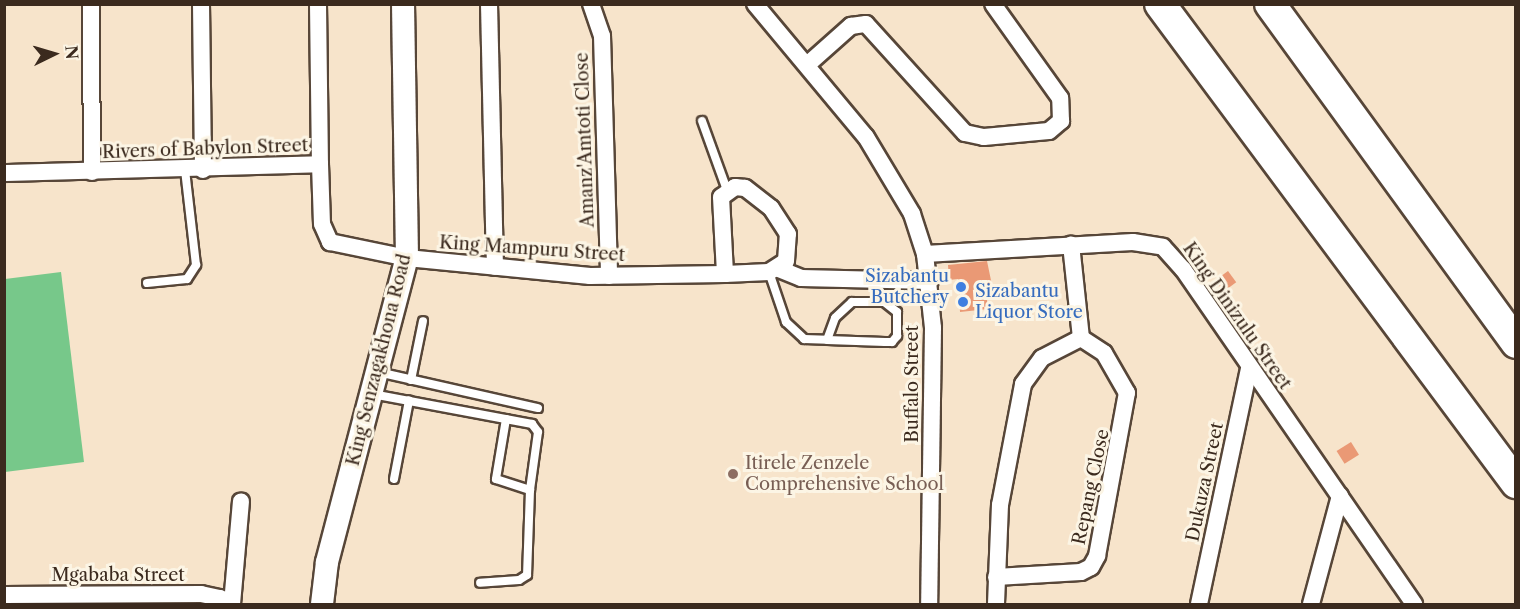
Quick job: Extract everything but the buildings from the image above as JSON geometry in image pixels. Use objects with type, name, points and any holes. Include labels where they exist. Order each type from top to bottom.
[{"type":"highway","points":[[1160,4],[1515,483]]},
{"type":"highway","points":[[1270,4],[1515,343]]},
{"type":"highway","points":[[1464,413],[1515,502]]},
{"type":"street","points":[[91,4],[92,172]]},
{"type":"street","points":[[201,4],[203,170]]},
{"type":"street","points":[[318,4],[320,164]]},
{"type":"street","name":"King Senzagakhona Road","points":[[322,604],[327,562],[407,258],[403,4]]},
{"type":"street","points":[[489,4],[495,267]]},
{"type":"street","name":"Amanz'Amtoti Close","points":[[591,4],[602,36],[609,276]]},
{"type":"street","name":"Buffalo Street","points":[[755,4],[807,65],[885,166],[912,214],[925,254],[930,281],[933,336],[929,604]]},
{"type":"street","points":[[807,65],[850,26],[866,24],[965,133],[984,137],[1048,131],[1061,121],[1060,98],[993,4]]},
{"type":"street","name":"Rivers of Babylon Street","points":[[4,173],[203,170],[320,164],[326,239],[407,258]]},
{"type":"street","points":[[725,274],[719,209],[721,196],[728,190],[746,188],[756,194],[781,220],[788,234],[788,249],[774,271]]},
{"type":"street","name":"King Dinizulu Street","points":[[925,254],[1133,242],[1164,247],[1183,268],[1249,368],[1414,604]]},
{"type":"street","points":[[996,604],[1000,505],[1023,384],[1042,358],[1081,338],[1071,245]]},
{"type":"street","name":"King Mampuru Street","points":[[407,258],[609,276],[774,271],[801,278],[930,281]]},
{"type":"street","name":"Repang Close","points":[[996,577],[1082,572],[1091,567],[1097,556],[1127,393],[1104,353],[1081,338]]},
{"type":"street","name":"Dukuza Street","points":[[1200,604],[1249,368]]},
{"type":"street","points":[[1311,604],[1340,496]]},
{"type":"street","name":"Mgababa Street","points":[[4,595],[201,594],[220,598],[231,604],[241,501]]},
{"type":"lane","points":[[702,122],[728,190]]},
{"type":"lane","points":[[147,283],[187,279],[196,265],[185,170]]},
{"type":"lane","points":[[774,271],[786,322],[795,335],[827,340],[892,342],[897,336],[897,312],[884,303],[852,302],[835,318],[827,340]]},
{"type":"lane","points":[[411,380],[423,321]]},
{"type":"lane","points":[[378,372],[538,408]]},
{"type":"lane","points":[[372,394],[532,424],[538,432],[530,490],[527,575],[519,580],[480,583]]},
{"type":"lane","points":[[394,479],[409,400]]},
{"type":"lane","points":[[506,419],[496,479],[530,490]]},
{"type":"green space","points":[[61,272],[84,462],[5,472],[5,279]]},
{"type":"place","name":"Sizabantu Butchery","points":[[961,287]]},
{"type":"place","name":"Sizabantu Liquor Store","points":[[963,302]]},
{"type":"place","name":"Itirele Zenzele Comprehensive School","points":[[733,474]]}]
